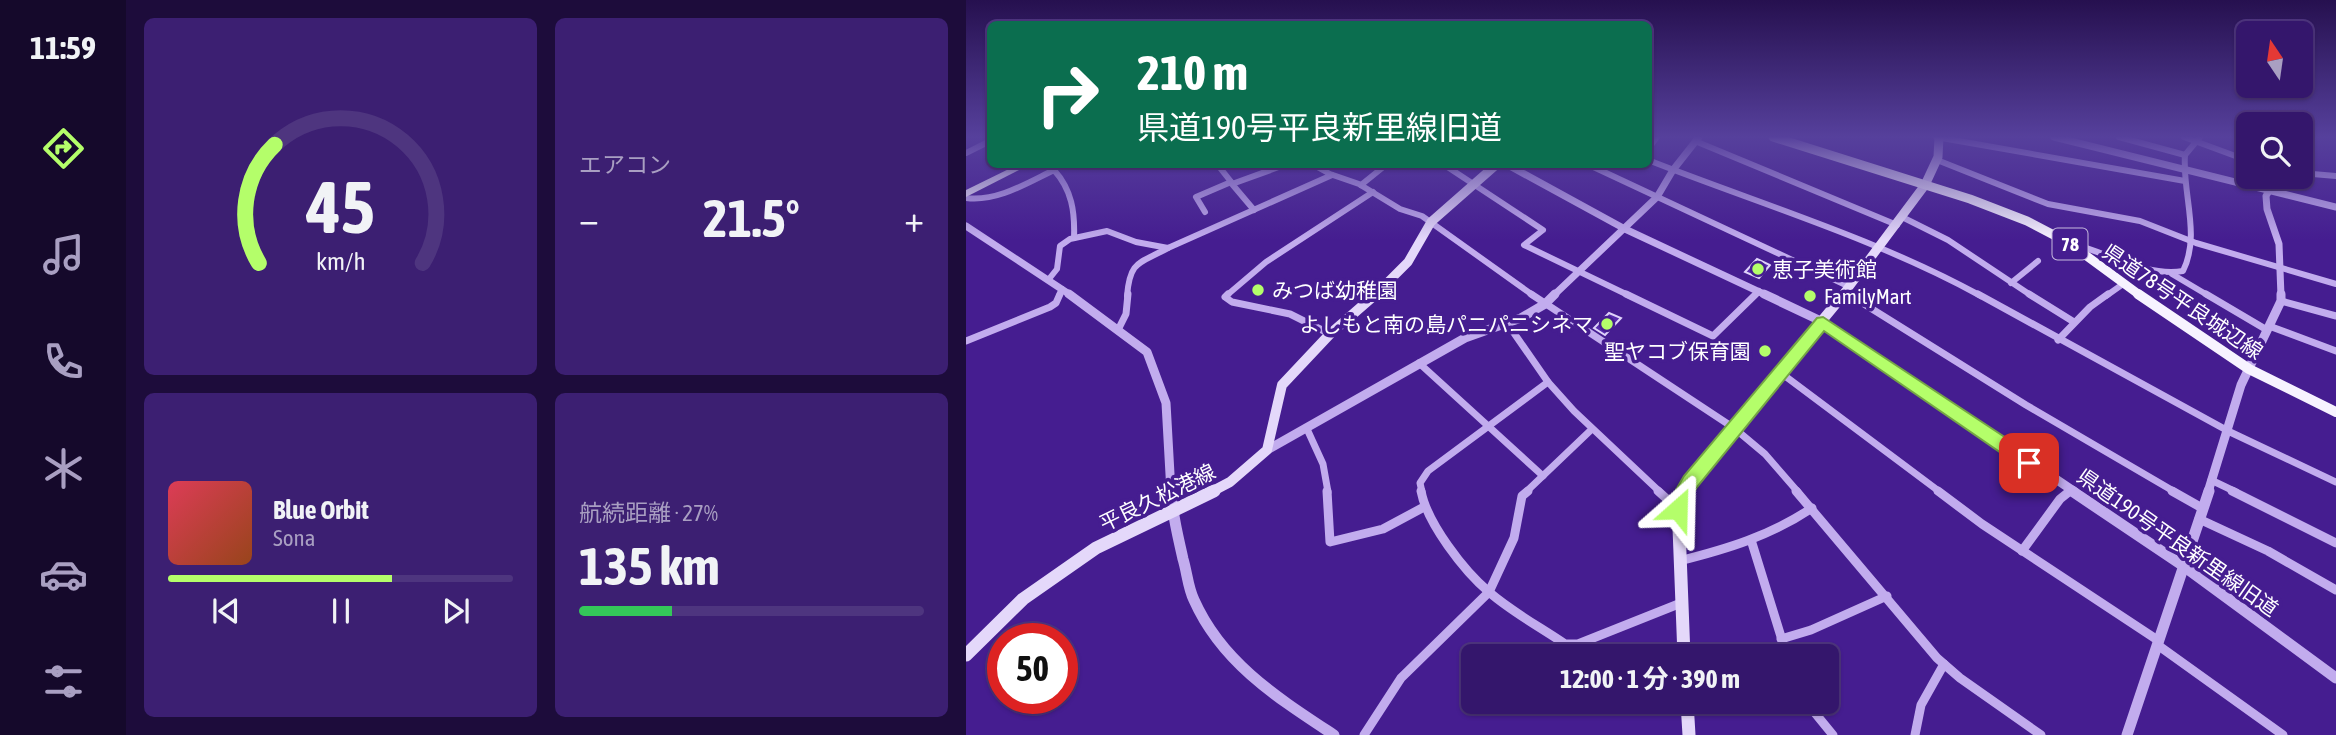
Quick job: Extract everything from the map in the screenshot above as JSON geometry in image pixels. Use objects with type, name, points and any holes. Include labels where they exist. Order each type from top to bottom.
[{"type":"highway","points":[[966,196],[1013,171]]},
{"type":"main road","points":[[1267,450],[1282,385],[1330,334],[1408,262],[1430,222],[1489,171]]},
{"type":"main road","name":"県道78号平良城辺線","points":[[1882,171],[2027,221],[2069,243],[2123,284],[2249,369],[2336,412]]},
{"type":"main road","points":[[1683,644],[1678,502],[1690,481],[1823,322],[1881,247],[1925,185],[1932,171]]},
{"type":"main road","name":"平良久松港線","points":[[966,655],[1023,599],[1096,548],[1172,513],[1230,482],[1267,450]]},
{"type":"main road","points":[[1688,714],[1689,735]]},
{"type":"street","points":[[966,196],[973,201],[1051,171]]},
{"type":"street","points":[[1055,171],[1065,181],[1075,205],[1074,238]]},
{"type":"street","points":[[1223,171],[1254,210]]},
{"type":"street","points":[[1205,212],[1196,197],[1266,171]]},
{"type":"street","points":[[1325,171],[1361,185],[1400,209],[1430,222],[1545,304],[1734,428],[1765,454],[1944,664],[2041,735]]},
{"type":"street","points":[[1361,185],[1378,171]]},
{"type":"street","points":[[1456,171],[1543,230],[1524,245],[1713,336],[1759,291]]},
{"type":"street","name":"県道190号平良新里線旧道","points":[[1519,171],[1625,229],[1823,322],[2185,567],[2336,678]]},
{"type":"street","points":[[1602,171],[1848,290],[2026,405],[2202,508]]},
{"type":"street","points":[[1267,450],[1465,338],[1507,323],[1545,304],[1657,197],[1672,171]]},
{"type":"street","points":[[1677,171],[1790,211],[1924,266],[2228,432],[2336,482]]},
{"type":"street","points":[[1777,171],[1948,240],[2074,322]]},
{"type":"street","points":[[1966,171],[2048,204],[2140,221],[2191,240],[2336,284]]},
{"type":"street","points":[[2131,171],[2185,181]]},
{"type":"street","points":[[2069,243],[2180,274],[2187,267],[2191,240],[2184,171]]},
{"type":"street","points":[[2199,171],[2336,207]]},
{"type":"street","points":[[2313,174],[2336,176]]},
{"type":"street","points":[[1118,330],[1126,314],[1129,276],[1133,267],[1168,248],[1332,175]]},
{"type":"street","points":[[2127,735],[2249,369],[2281,301],[2279,244],[2267,209],[2266,196],[2270,190]]},
{"type":"street","points":[[1330,334],[1290,314],[1232,302],[1225,297],[1266,262],[1373,192]]},
{"type":"street","points":[[966,226],[1049,279],[1147,352],[1166,403],[1172,513],[1193,598],[1215,639],[1243,669],[1276,697],[1334,735]]},
{"type":"street","points":[[1049,279],[1057,269],[1060,246],[1074,238],[1107,231],[1136,242],[1168,248]]},
{"type":"street","points":[[2011,283],[2038,261]]},
{"type":"street","points":[[2171,273],[2268,328],[2336,351]]},
{"type":"street","points":[[2059,340],[2090,307],[2123,284]]},
{"type":"street","points":[[966,341],[1050,307],[1056,303],[1062,289]]},
{"type":"street","points":[[2281,301],[2336,316]]},
{"type":"street","points":[[1507,323],[1548,382],[1592,429],[1678,509]]},
{"type":"street","points":[[1419,363],[1543,476]]},
{"type":"street","points":[[1781,373],[1947,499],[2159,644],[2283,735]]},
{"type":"street","points":[[1548,382],[1423,476],[1420,483],[1424,507],[1456,555],[1489,592],[1565,644],[1578,644],[1681,603]]},
{"type":"street","points":[[1307,429],[1323,464],[1329,501],[1330,542],[1383,529],[1424,507]]},
{"type":"street","points":[[1364,735],[1401,678],[1489,592],[1514,538],[1522,496],[1592,429]]},
{"type":"street","points":[[2211,480],[2336,543]]},
{"type":"street","points":[[2022,551],[2060,499],[2070,491]]},
{"type":"street","points":[[1679,561],[1752,543],[1788,525],[1812,508]]},
{"type":"street","points":[[2199,519],[2268,551],[2336,590]]},
{"type":"street","points":[[1752,543],[1783,644]]},
{"type":"street","points":[[1781,639],[1887,596]]},
{"type":"street","points":[[1915,735],[1921,705],[1944,664]]},
{"type":"street","points":[[1816,714],[1833,735]]},
{"type":"building","name":"恵子美術館","points":[[1757,259],[1770,265],[1759,278],[1745,272]]},
{"type":"building","name":"よしもと南の島パニパニシネマ","points":[[1609,313],[1621,318],[1605,335],[1594,328]]},
{"type":"place","name":"恵子美術館","points":[[1758,269]]},
{"type":"place","name":"みつば幼稚園","points":[[1258,290]]},
{"type":"place","name":"FamilyMart","points":[[1810,296]]},
{"type":"place","name":"よしもと南の島パニパニシネマ","points":[[1607,324]]},
{"type":"place","name":"聖ヤコブ保育園","points":[[1765,351]]},
{"type":"route","points":[[1678,509],[1678,502],[1690,481],[1823,322],[2029,463]]}]
